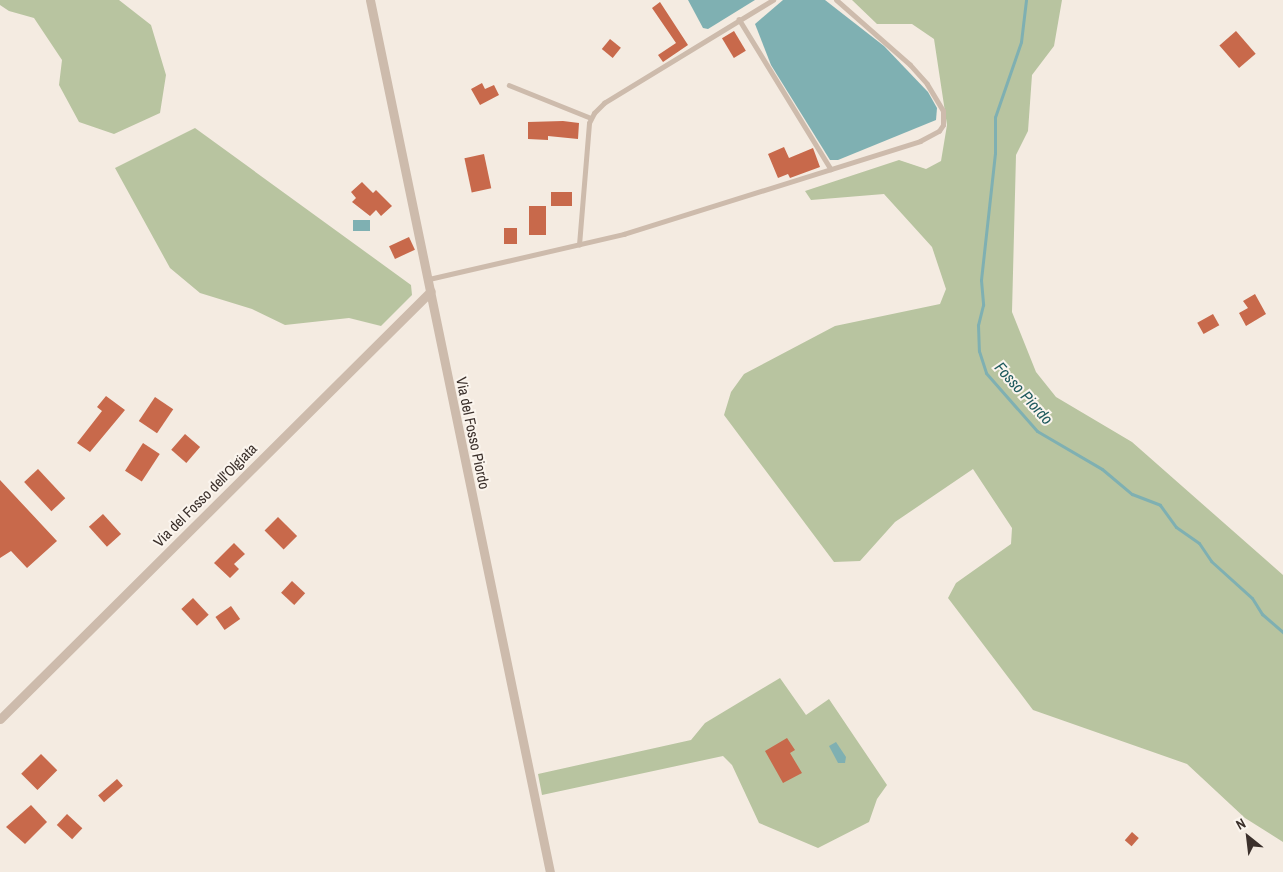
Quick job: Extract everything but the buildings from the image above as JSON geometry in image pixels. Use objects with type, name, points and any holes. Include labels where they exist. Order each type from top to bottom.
[{"type":"street","name":"Via del Fosso Piordo","points":[[370,0],[550,872]]},
{"type":"street","name":"Via del Fosso dell'Olgiata","points":[[0,719],[431,291]]},
{"type":"lane","points":[[578,245],[591,118],[604,103],[773,0]]},
{"type":"lane","points":[[429,279],[624,234],[926,139],[939,130],[944,118],[934,95],[910,65],[836,0]]},
{"type":"lane","points":[[740,19],[831,169]]},
{"type":"lane","points":[[508,85],[591,118]]},
{"type":"green space","points":[[0,0],[119,0],[151,25],[166,75],[160,113],[114,134],[79,122],[59,85],[62,60],[34,18],[9,11],[0,5]]},
{"type":"green space","points":[[852,0],[1062,0],[1054,46],[1032,75],[1028,131],[1016,155],[1012,312],[1036,372],[1056,397],[1132,442],[1283,575],[1283,842],[1245,818],[1187,764],[1033,710],[948,598],[956,583],[1011,544],[1012,528],[973,469],[895,522],[860,561],[834,562],[724,415],[731,392],[744,374],[835,326],[940,304],[946,289],[932,247],[884,194],[811,200],[805,191],[899,160],[926,169],[941,161],[947,125],[934,39],[912,24],[877,24]]},
{"type":"green space","points":[[195,128],[411,285],[412,295],[381,326],[349,318],[285,325],[252,309],[200,293],[170,268],[115,168]]},
{"type":"green space","points":[[780,678],[806,715],[829,699],[887,785],[877,799],[869,822],[818,848],[759,823],[732,765],[723,756],[542,795],[538,774],[691,740],[705,723]]},
{"type":"water","points":[[688,0],[755,0],[708,29],[703,28]]},
{"type":"water","points":[[783,0],[825,0],[884,46],[928,92],[937,108],[936,120],[838,160],[830,160],[771,65],[755,24]]},
{"type":"water","points":[[353,220],[370,220],[370,231],[353,231]]},
{"type":"water","points":[[836,742],[846,757],[845,763],[838,763],[829,746]]},
{"type":"waterway","name":"Fosso Piordo","points":[[1026,0],[1021,42],[995,117],[995,153],[981,280],[983,305],[978,325],[979,351],[986,373],[1037,431],[1102,469],[1132,494],[1160,505],[1176,527],[1199,543],[1211,561],[1252,598],[1262,614],[1283,632]]}]
